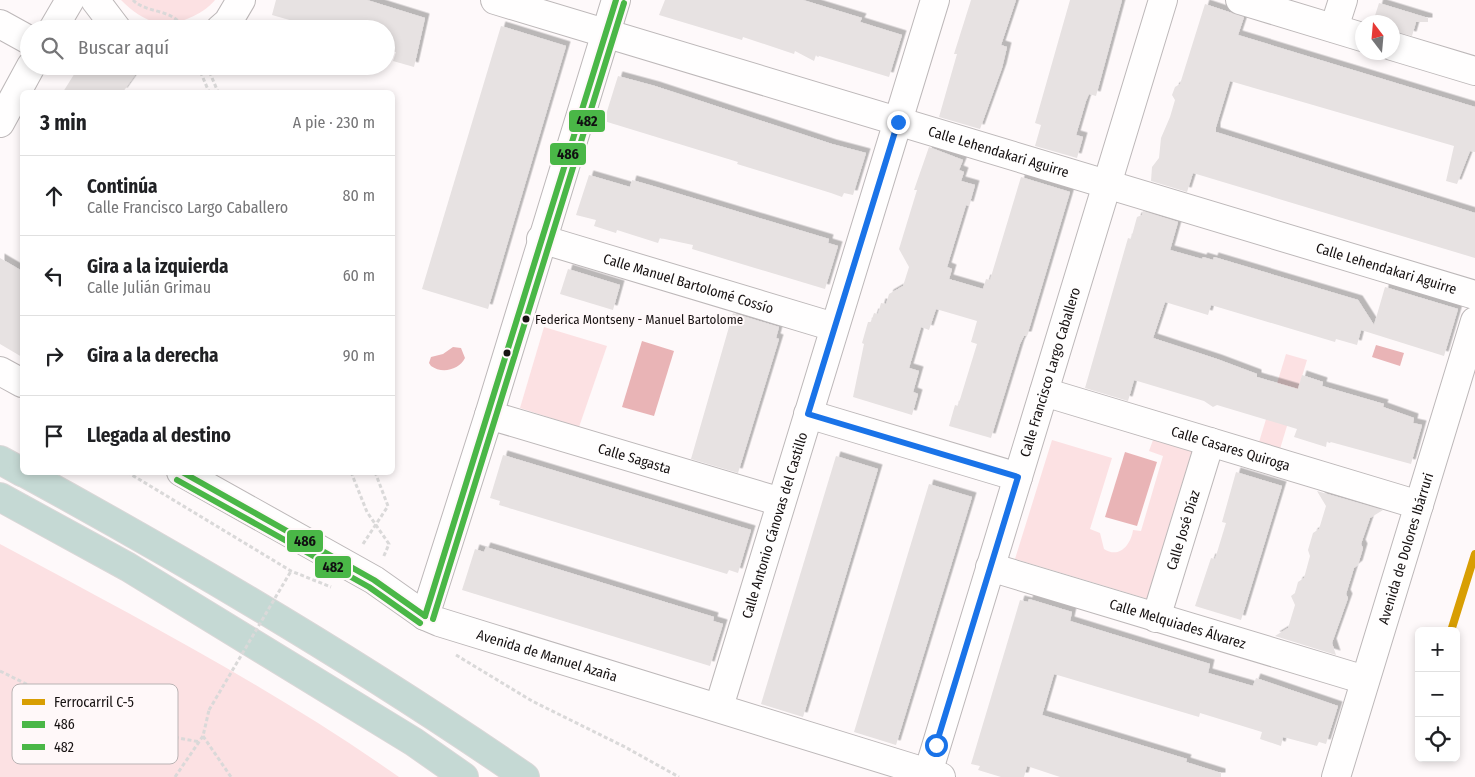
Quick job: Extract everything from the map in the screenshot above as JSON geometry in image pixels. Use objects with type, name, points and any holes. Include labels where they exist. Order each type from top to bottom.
[{"type":"highway","points":[[0,460],[20,470]]},
{"type":"highway","points":[[28,475],[144,539],[431,712],[525,777]]},
{"type":"highway","points":[[0,497],[128,567],[414,742],[464,777]]},
{"type":"street","points":[[58,20],[70,0]]},
{"type":"street","points":[[95,0],[110,20]]},
{"type":"street","points":[[229,20],[240,0]]},
{"type":"street","name":"Calle Lehendakari Aguirre","points":[[495,0],[1475,295]]},
{"type":"street","points":[[424,616],[489,415],[616,0]]},
{"type":"street","name":"Calle Antonio Cánovas del Castillo","points":[[719,707],[935,0]]},
{"type":"street","name":"Calle Francisco Largo Caballero","points":[[934,775],[990,568],[1163,0]]},
{"type":"street","points":[[1240,0],[1355,35]]},
{"type":"street","points":[[1334,28],[1343,0]]},
{"type":"street","points":[[0,24],[20,35]]},
{"type":"street","points":[[1400,48],[1475,71]]},
{"type":"street","points":[[0,122],[26,75]]},
{"type":"street","name":"Calle Manuel Bartolomé Cossío","points":[[542,239],[834,327]]},
{"type":"street","name":"Avenida de Dolores Ibárruri","points":[[1336,777],[1475,321]]},
{"type":"street","points":[[0,371],[20,382]]},
{"type":"street","name":"Calle Casares Quiroga","points":[[1044,392],[1419,505]]},
{"type":"street","points":[[808,414],[1018,477]]},
{"type":"street","name":"Calle Sagasta","points":[[489,415],[781,502]]},
{"type":"street","name":"Calle José Díaz","points":[[1156,618],[1210,442]]},
{"type":"street","name":"Avenida de Manuel Azaña","points":[[186,475],[374,580],[424,616],[438,622],[719,707],[934,775]]},
{"type":"street","name":"Calle Melquiades Álvarez","points":[[990,568],[1365,680]]},
{"type":"path","points":[[133,0],[138,6],[168,14],[176,20]]},
{"type":"path","points":[[202,75],[209,90]]},
{"type":"path","points":[[211,75],[217,90]]},
{"type":"path","points":[[132,475],[291,572],[209,710],[200,742],[174,777]]},
{"type":"path","points":[[352,475],[367,512],[390,544],[374,580]]},
{"type":"path","points":[[359,548],[388,506],[377,475]]},
{"type":"path","points":[[452,653],[532,701],[625,747],[679,777]]},
{"type":"path","points":[[0,671],[26,684]]},
{"type":"path","points":[[203,736],[231,777]]},
{"type":"path","points":[[178,738],[200,742]]},
{"type":"shaded area","points":[[121,0],[215,0],[204,10],[184,20],[149,20],[133,11]]},
{"type":"shaded area","points":[[544,327],[607,346],[579,427],[520,408]]},
{"type":"shaded area","points":[[642,341],[674,351],[654,416],[622,407]]},
{"type":"shaded area","points":[[1376,345],[1404,353],[1400,366],[1372,357]]},
{"type":"shaded area","points":[[453,347],[461,348],[465,358],[459,365],[450,370],[440,370],[431,366],[429,363],[431,357],[443,354]]},
{"type":"shaded area","points":[[1286,354],[1307,360],[1280,449],[1259,442]]},
{"type":"shaded area","points":[[1052,440],[1112,458],[1090,529],[1100,533],[1104,549],[1109,552],[1123,549],[1130,541],[1133,530],[1141,531],[1163,456],[1149,451],[1153,440],[1192,451],[1148,599],[1015,559]]},
{"type":"shaded area","points":[[1125,452],[1157,462],[1137,526],[1105,517]]},
{"type":"shaded area","points":[[0,544],[153,626],[253,683],[351,744],[399,777],[0,777]]},
{"type":"building","points":[[276,0],[367,0],[425,18],[414,67],[395,62],[395,20],[290,20],[272,15]]},
{"type":"building","points":[[665,0],[803,0],[862,18],[860,22],[902,35],[889,77],[816,55],[814,61],[795,51],[794,54],[743,37],[742,40],[659,15]]},
{"type":"building","points":[[971,0],[1016,0],[1001,45],[1007,47],[1002,68],[980,129],[939,117],[957,54],[954,54]]},
{"type":"building","points":[[1070,0],[1122,0],[1096,96],[1089,94],[1076,135],[1083,137],[1077,158],[1035,146],[1041,125],[1035,123]]},
{"type":"building","points":[[1379,3],[1428,18],[1428,22],[1416,22],[1412,36],[1400,33],[1400,15],[1375,15]]},
{"type":"building","points":[[1205,4],[1244,17],[1238,35],[1475,107],[1475,152],[1470,151],[1457,184],[1446,181],[1454,146],[1230,81],[1216,132],[1475,213],[1475,258],[1193,173],[1187,192],[1151,181],[1152,167],[1159,158],[1161,138],[1175,100],[1172,95],[1175,87],[1180,84]]},
{"type":"building","points":[[501,26],[566,46],[488,309],[422,289]]},
{"type":"building","points":[[74,75],[135,75],[124,90],[64,90]]},
{"type":"building","points":[[618,76],[866,153],[853,195],[844,193],[842,197],[737,164],[738,162],[604,121]]},
{"type":"building","points":[[929,147],[963,160],[959,170],[964,172],[961,181],[975,185],[969,206],[966,205],[947,267],[952,269],[949,279],[983,289],[986,279],[990,280],[1021,177],[1070,192],[1027,336],[1024,336],[1020,344],[991,438],[949,426],[955,405],[958,406],[977,344],[971,342],[977,321],[936,309],[929,330],[921,327],[909,368],[919,371],[913,392],[918,394],[912,415],[853,397],[864,344],[862,343],[868,322],[871,322],[874,313],[878,314],[881,303],[886,304],[889,294],[903,286],[909,267],[899,249],[917,190],[914,190]]},
{"type":"building","points":[[589,175],[630,187],[632,180],[829,239],[828,243],[838,246],[825,289],[692,249],[693,245],[660,238],[658,243],[617,230],[616,233],[594,226],[596,220],[576,215]]},
{"type":"building","points":[[1143,211],[1178,222],[1170,250],[1202,259],[1203,257],[1213,260],[1214,257],[1358,300],[1374,325],[1385,287],[1458,309],[1444,356],[1361,330],[1357,345],[1336,339],[1335,342],[1211,305],[1208,315],[1165,302],[1153,338],[1257,374],[1257,377],[1298,389],[1302,375],[1323,382],[1322,386],[1384,404],[1383,407],[1414,418],[1413,423],[1422,425],[1411,464],[1327,441],[1326,447],[1294,437],[1297,429],[1217,405],[1213,407],[1204,401],[1134,380],[1128,401],[1085,388],[1128,238],[1131,239],[1137,217],[1142,215]]},
{"type":"building","points":[[0,258],[20,270],[20,356],[0,344]]},
{"type":"building","points":[[568,269],[620,285],[613,310],[560,294]]},
{"type":"building","points":[[733,313],[779,327],[776,338],[779,339],[738,473],[691,459]]},
{"type":"building","points":[[503,455],[751,530],[738,573],[729,570],[727,574],[499,505],[500,501],[490,498]]},
{"type":"building","points":[[836,456],[878,469],[803,717],[761,704]]},
{"type":"building","points":[[1236,472],[1282,486],[1241,620],[1195,606],[1211,558],[1215,559],[1226,523],[1222,522]]},
{"type":"building","points":[[929,484],[972,497],[896,745],[854,732]]},
{"type":"building","points":[[1317,491],[1383,510],[1370,518],[1361,544],[1363,548],[1358,565],[1354,568],[1346,594],[1348,598],[1332,643],[1336,655],[1275,636],[1288,628],[1295,605],[1291,596],[1295,593],[1298,582],[1304,578],[1310,556],[1308,550],[1313,533],[1319,529],[1326,506]]},
{"type":"building","points":[[486,547],[714,617],[713,621],[723,624],[710,666],[462,590],[475,549],[484,552]]},
{"type":"building","points":[[1029,599],[1072,612],[1070,621],[1210,664],[1208,673],[1253,686],[1256,678],[1338,706],[1326,744],[1319,742],[1317,746],[1283,737],[1281,746],[1260,739],[1262,732],[1200,713],[1199,717],[1054,674],[1042,715],[1187,759],[1186,762],[1221,773],[1221,777],[1060,777],[1027,766],[1024,777],[1001,777],[978,770],[980,766],[971,764],[1020,600],[1028,602]]},
{"type":"rail line","name":"C-5","points":[[1452,627],[1475,554]]},
{"type":"transit line","name":"486","points":[[425,616],[616,0]]},
{"type":"transit line","name":"482","points":[[433,619],[624,3]]},
{"type":"transit line","name":"486","points":[[187,475],[374,580],[425,616]]},
{"type":"transit line","name":"482","points":[[177,480],[369,587],[420,623]]},
{"type":"place","name":"Federica Montseny - Manuel Bartolome","points":[[526,319]]},
{"type":"route","points":[[898,122],[808,414],[1018,477],[936,745]]}]
